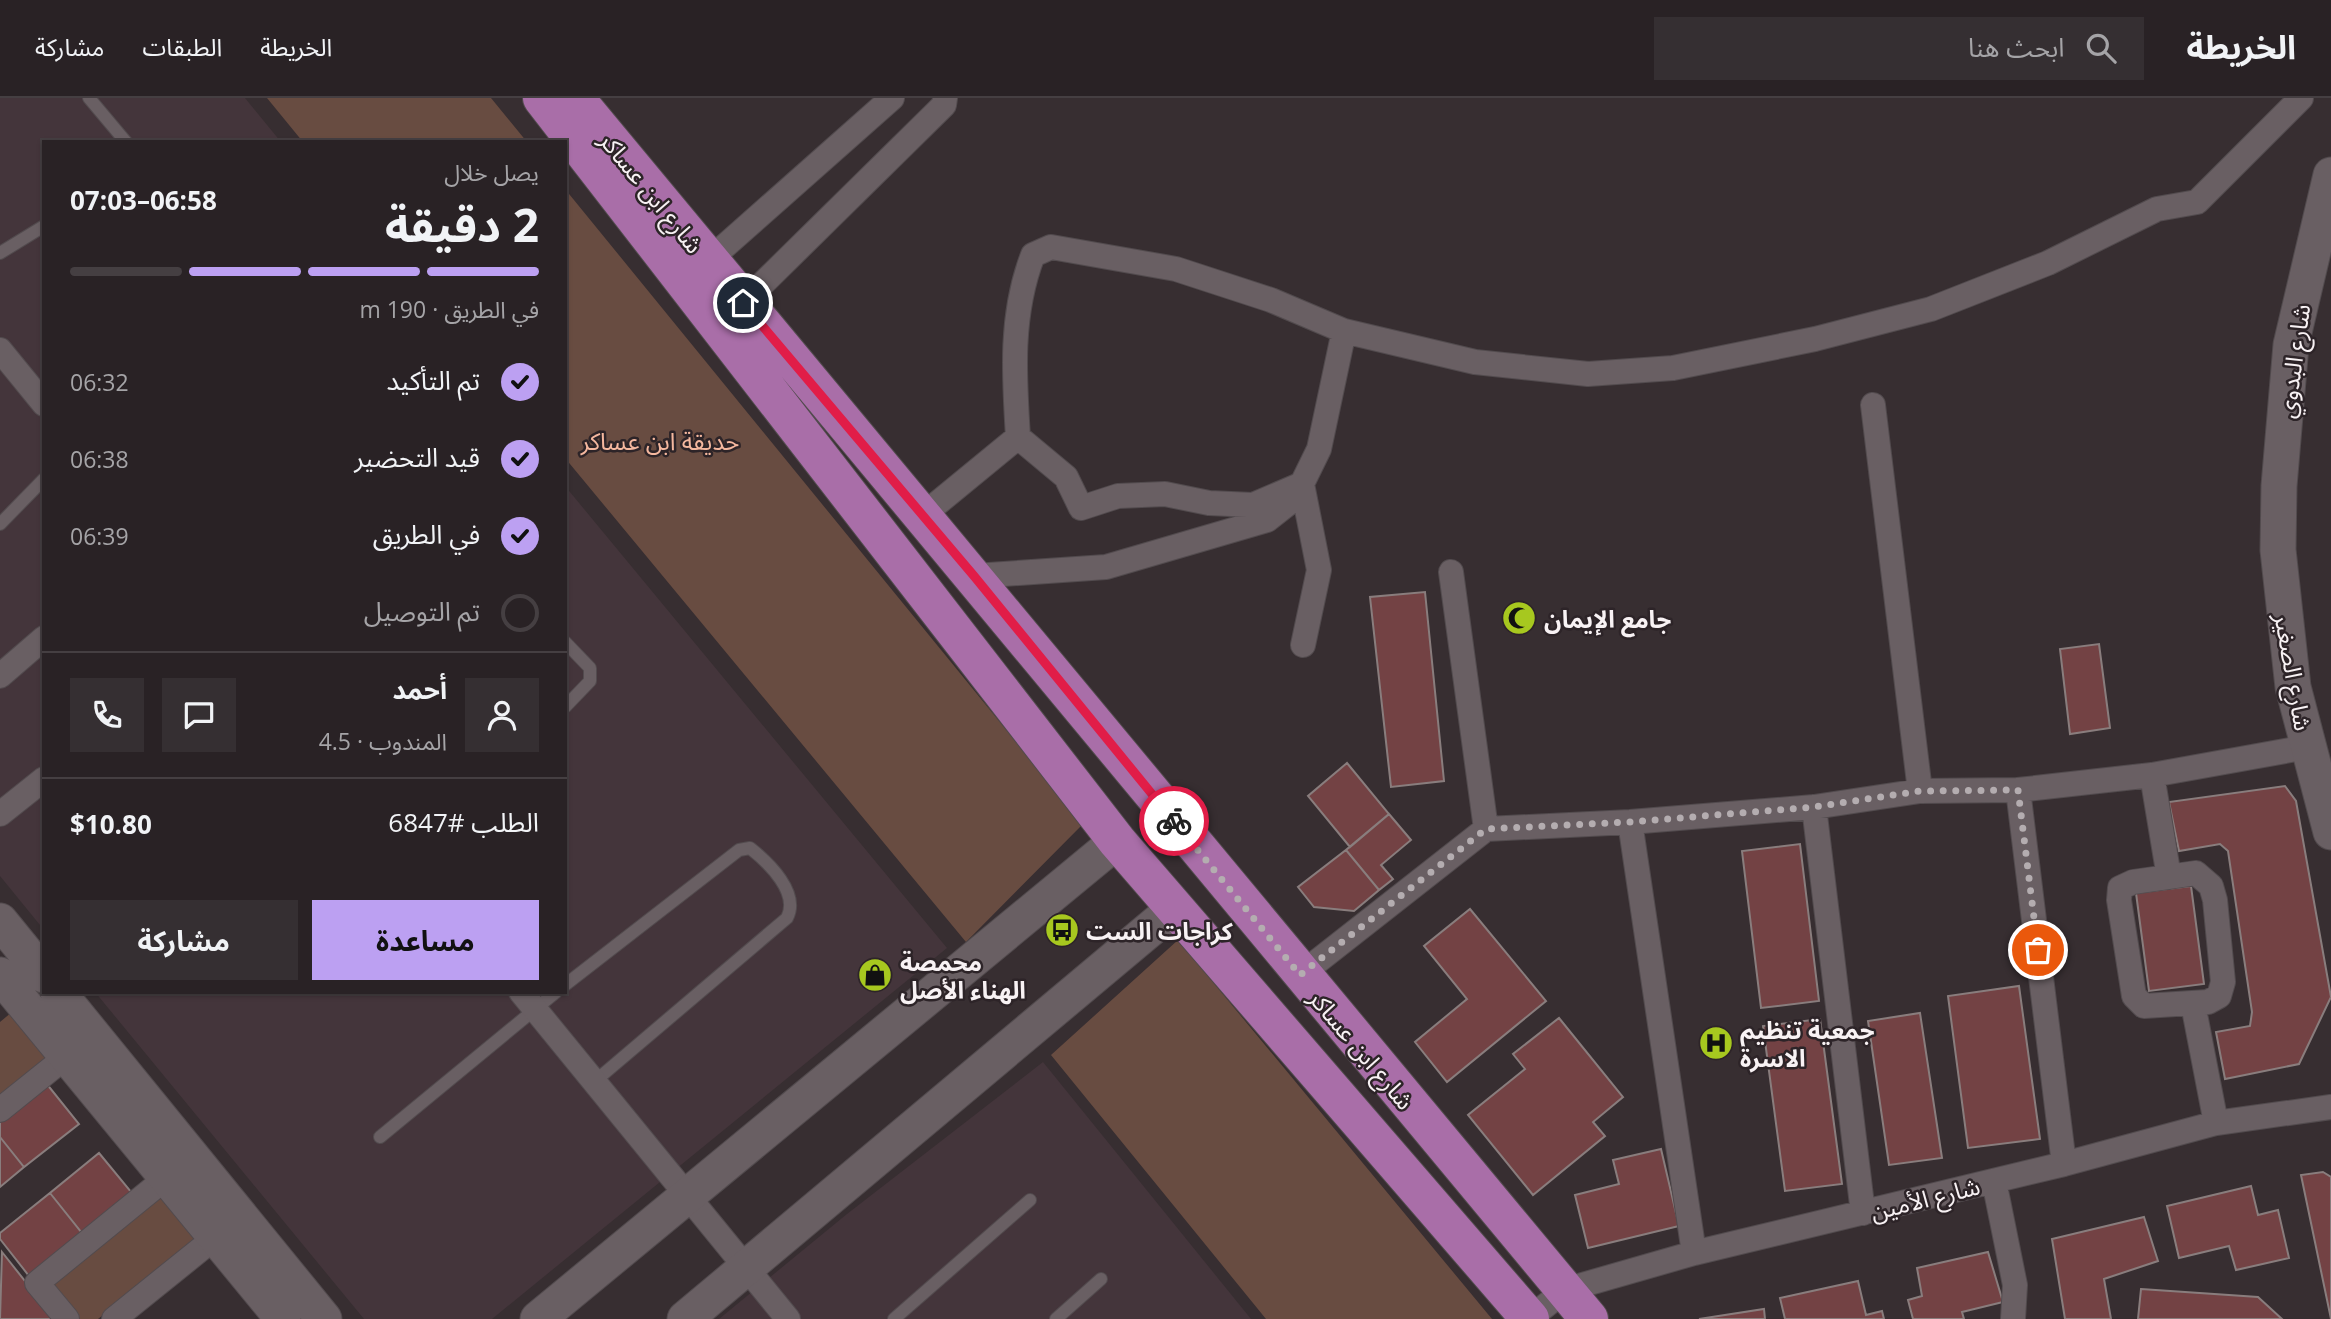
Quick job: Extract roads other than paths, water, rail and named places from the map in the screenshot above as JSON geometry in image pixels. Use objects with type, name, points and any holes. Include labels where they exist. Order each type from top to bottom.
[{"type":"main road","name":"شارع ابن عساكر","points":[[542,98],[1117,841],[1530,1319]]},
{"type":"main road","name":"شارع ابن عساكر","points":[[575,98],[743,303],[974,576],[1300,975],[1577,1305]]},
{"type":"main road","name":"شارع البدوي","points":[[2278,550],[2279,486],[2291,345],[2331,175]]},
{"type":"main road","name":"شارع الصغير","points":[[2278,550],[2293,687],[2331,832]]},
{"type":"main road","points":[[538,1319],[1117,841]]},
{"type":"main road","points":[[685,1319],[747,1270],[1174,909]]},
{"type":"main road","points":[[0,921],[16,990],[283,1319]]},
{"type":"main road","points":[[60,994],[324,1319]]},
{"type":"street","points":[[708,261],[892,98]]},
{"type":"street","points":[[1302,484],[1253,505],[1209,503],[1165,494],[1118,496],[1080,508],[1066,477],[1018,436],[1013,357],[1024,278],[1033,255],[1051,247],[1176,269],[1271,300],[1344,331],[1475,362],[1588,374],[1673,368],[1815,339],[1931,309],[2048,264],[2157,209],[2197,202],[2301,98]]},
{"type":"street","points":[[743,303],[944,101]]},
{"type":"street","points":[[974,576],[1106,567],[1267,520],[1295,498],[1319,449],[1344,331]]},
{"type":"street","points":[[0,350],[42,402]]},
{"type":"street","points":[[1873,405],[1920,791]]},
{"type":"street","points":[[923,515],[1018,436]]},
{"type":"street","points":[[1302,484],[1319,570],[1303,645]]},
{"type":"street","points":[[1451,572],[1486,829]]},
{"type":"street","points":[[0,676],[42,640]]},
{"type":"street","points":[[1300,975],[1486,829],[1630,822],[1814,807],[1920,791],[2018,790],[2152,775],[2307,747]]},
{"type":"street","points":[[2152,775],[2169,877]]},
{"type":"street","points":[[0,814],[42,781]]},
{"type":"street","points":[[2018,790],[2064,1164]]},
{"type":"street","points":[[1814,807],[1863,1213]]},
{"type":"street","points":[[1630,822],[1694,1253]]},
{"type":"street","points":[[2196,873],[2211,886],[2215,900],[2223,982],[2219,996],[2208,1002],[2193,1003],[2144,1006],[2134,996],[2119,900],[2120,888],[2133,881],[2196,873]]},
{"type":"street","points":[[528,1001],[788,1319]]},
{"type":"street","points":[[2193,1003],[2216,1124]]},
{"type":"street","points":[[0,1110],[67,1056]]},
{"type":"street","name":"شارع الأمين","points":[[1530,1319],[1577,1305],[1694,1253],[2064,1164],[2216,1124],[2331,1107]]},
{"type":"street","points":[[66,1319],[37,1283],[166,1178]]},
{"type":"street","points":[[1994,1181],[2015,1285],[2013,1319]]},
{"type":"street","points":[[114,1319],[217,1236]]},
{"type":"lane","points":[[89,98],[124,140]]},
{"type":"lane","points":[[0,253],[42,227]]},
{"type":"lane","points":[[0,524],[42,481]]},
{"type":"lane","points":[[567,644],[590,668],[590,681],[567,706]]},
{"type":"lane","points":[[567,983],[739,850],[750,848],[759,855],[790,894],[792,907],[787,918],[594,1082]]},
{"type":"lane","points":[[380,1137],[528,1001],[550,994]]},
{"type":"lane","points":[[894,1319],[1031,1200]]},
{"type":"lane","points":[[1056,1319],[1101,1279]]},
{"type":"place","name":"جامع الإيمان","points":[[1519,618]]},
{"type":"place","name":"كراجات الست","points":[[1062,930]]},
{"type":"place","name":"محمصة الهناء الأصل","points":[[875,975]]},
{"type":"place","name":"جمعية تنظيم الاسرة","points":[[1716,1043]]},
{"type":"park label","name":"حديقة ابن عساكر","points":[[660,440]]}]
